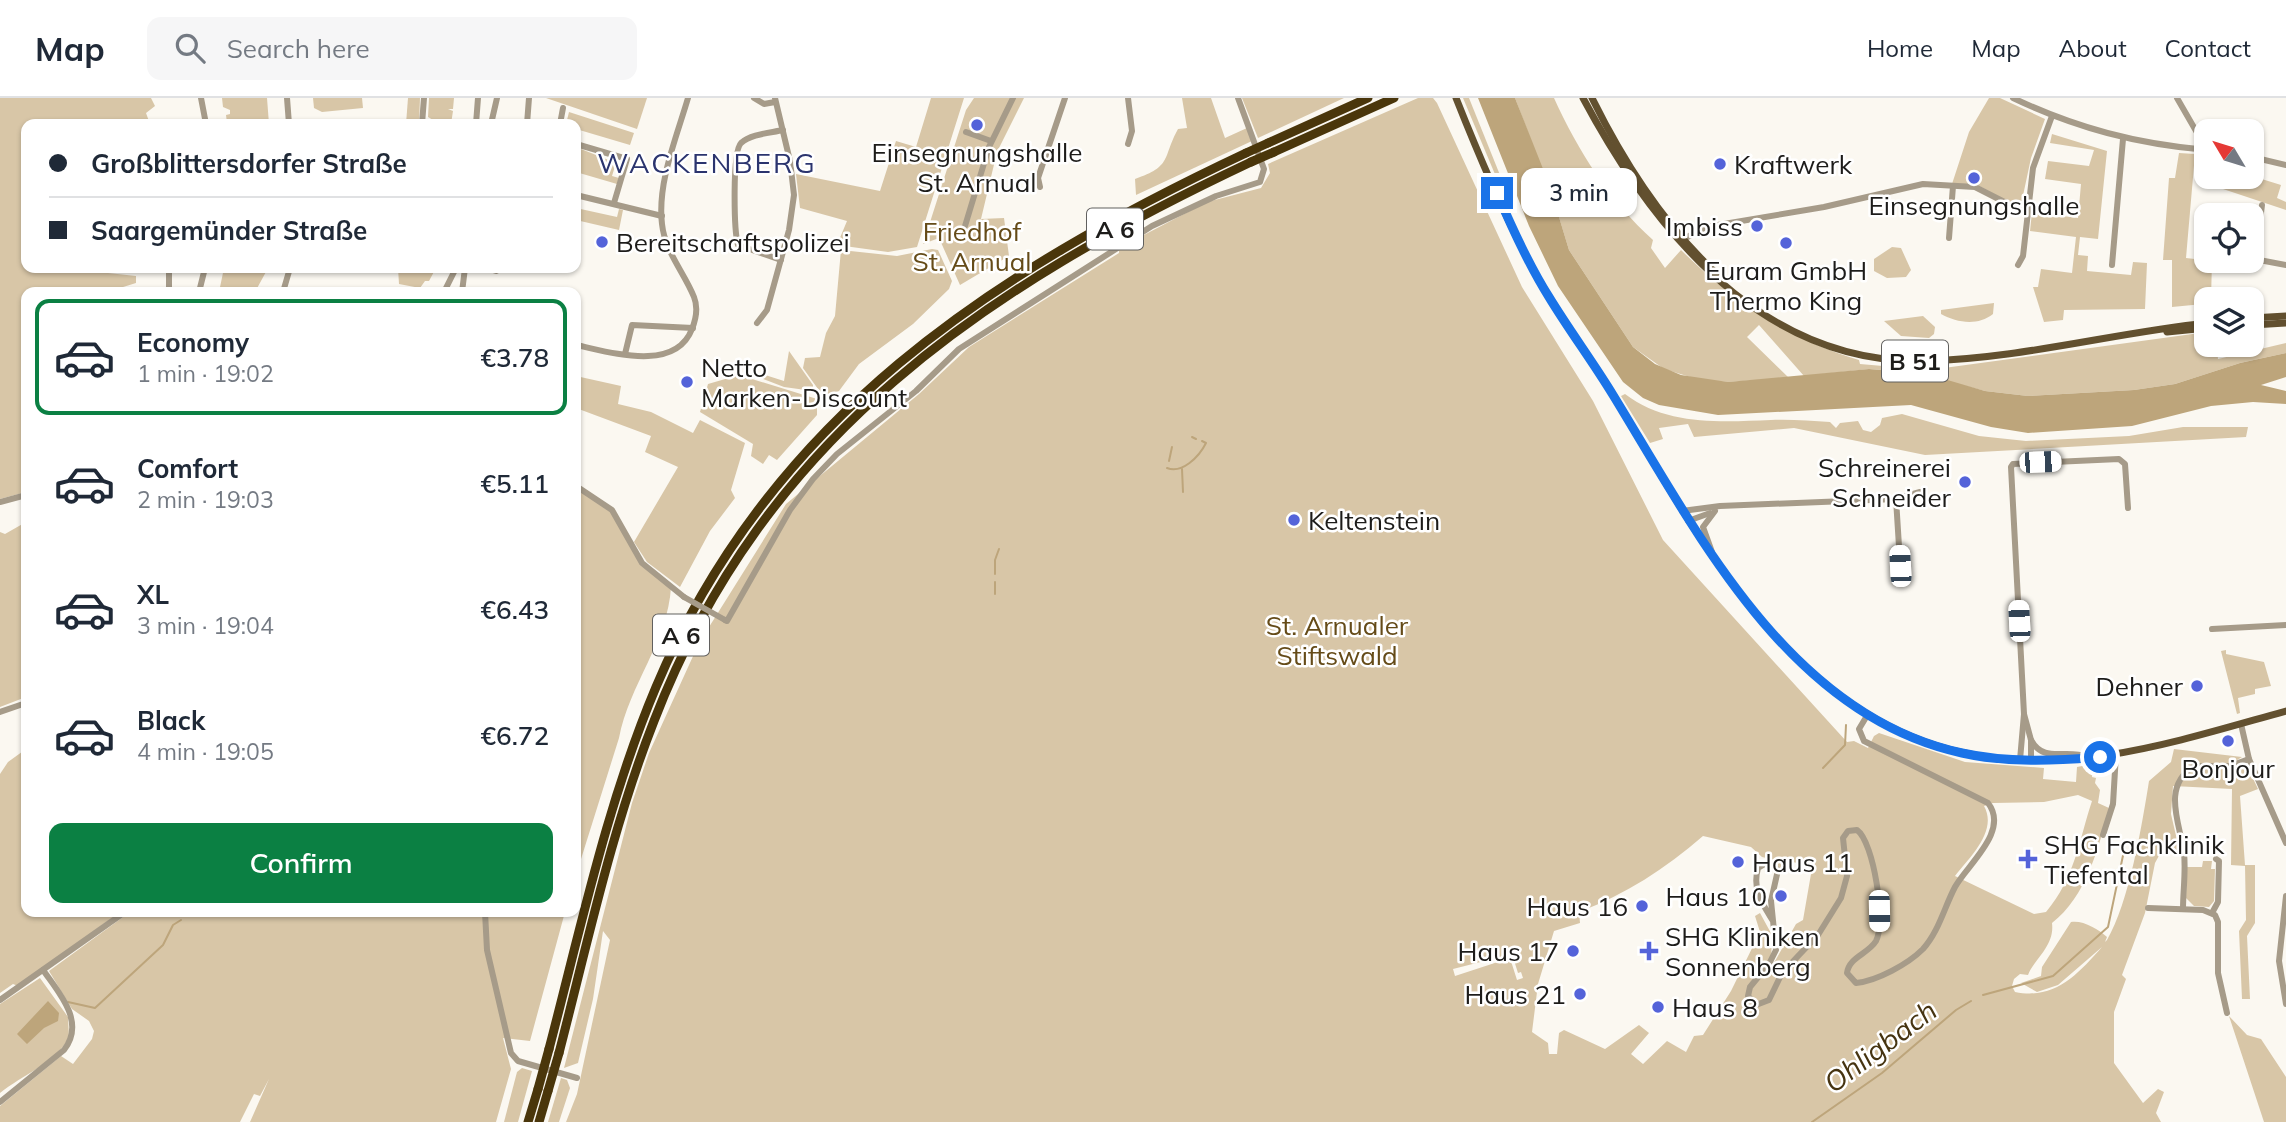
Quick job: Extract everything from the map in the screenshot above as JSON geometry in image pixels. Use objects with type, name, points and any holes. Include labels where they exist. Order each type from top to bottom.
[{"type":"highway","name":"A 6","points":[[539,1122],[549,1049],[619,786],[657,685],[692,613],[764,503],[820,437],[893,367],[965,309],[1100,225],[1246,153],[1368,98]]},
{"type":"highway","name":"A 6","points":[[528,1122],[559,1053],[616,832],[636,769],[667,688],[715,594],[772,510],[828,444],[891,383],[985,309],[1115,229],[1251,162],[1394,98]]},
{"type":"main road","points":[[1454,98],[1533,271],[1688,521],[1754,611],[1840,695],[1907,735],[1979,756],[2020,760],[2088,758],[2116,754],[2286,711]]},
{"type":"main road","name":"B 51","points":[[1583,98],[1620,166],[1680,240],[1739,296],[1776,322],[1814,341],[1888,360],[1958,359],[2194,325]]},
{"type":"main road","name":"B 51","points":[[1592,98],[1629,166],[1680,240]]},
{"type":"main road","points":[[2264,317],[2286,316]]},
{"type":"main road","points":[[2264,324],[2286,323]]},
{"type":"main road","name":"B 51","points":[[2104,338],[2194,329]]},
{"type":"street","points":[[201,98],[205,119]]},
{"type":"street","points":[[287,98],[289,119]]},
{"type":"street","points":[[422,119],[424,98]]},
{"type":"street","points":[[476,119],[478,98]]},
{"type":"street","points":[[492,119],[497,98]]},
{"type":"street","points":[[527,119],[528,98]]},
{"type":"street","points":[[581,346],[648,356],[667,353],[682,344],[692,328],[695,299],[670,251],[662,216],[670,163],[688,98]]},
{"type":"street","points":[[754,98],[767,105],[775,100],[791,167],[794,195],[781,260],[765,316],[757,323]]},
{"type":"street","points":[[965,226],[991,141],[1013,98]]},
{"type":"street","points":[[1041,187],[1038,178],[1065,98]]},
{"type":"street","points":[[1128,98],[1132,131],[1128,144]]},
{"type":"street","points":[[581,489],[612,510],[642,563],[684,597],[727,621],[790,510],[813,479],[836,454],[907,398],[959,349],[1140,233],[1205,201],[1257,184],[1265,172],[1238,98]]},
{"type":"street","points":[[2013,98],[2052,116],[2123,139],[2194,148]]},
{"type":"street","points":[[2177,98],[2194,127]]},
{"type":"street","points":[[561,119],[563,108]]},
{"type":"street","points":[[2018,265],[2023,256],[2033,168],[2052,116]]},
{"type":"street","points":[[781,260],[738,245],[736,178],[737,150],[743,142],[783,130]]},
{"type":"street","points":[[966,132],[991,141]]},
{"type":"street","points":[[2112,265],[2123,139]]},
{"type":"street","points":[[581,145],[627,159],[614,203]]},
{"type":"street","points":[[2264,160],[2286,165]]},
{"type":"street","points":[[1680,240],[1706,228],[1923,184],[1978,188],[2026,213]]},
{"type":"street","points":[[1949,238],[1953,186]]},
{"type":"street","points":[[581,195],[662,216]]},
{"type":"street","points":[[2264,261],[2286,265]]},
{"type":"street","points":[[625,354],[632,325],[692,328]]},
{"type":"street","points":[[2020,760],[2024,713],[2011,467],[2016,463],[2119,459],[2125,464],[2128,508]]},
{"type":"street","points":[[1682,511],[1896,499],[1920,492]]},
{"type":"street","points":[[0,502],[21,496]]},
{"type":"street","points":[[1896,499],[1901,578]]},
{"type":"street","points":[[1688,521],[1729,507]]},
{"type":"street","points":[[1713,556],[1703,527],[1715,511]]},
{"type":"street","points":[[2212,629],[2286,625]]},
{"type":"street","points":[[0,712],[21,705]]},
{"type":"street","points":[[2024,713],[2031,740],[2031,760]]},
{"type":"street","points":[[1773,921],[1758,897],[1756,888],[1758,868],[1768,862],[1778,870],[1772,901],[1777,941],[1774,955],[1748,992],[1750,1000],[1756,1005],[1769,1000],[1782,973],[1818,935],[1832,915],[1841,898],[1847,876],[1843,838],[1852,829],[1861,832],[1867,841],[1880,929],[1874,944],[1849,964],[1847,973],[1856,983],[1867,981],[1909,960],[1922,949],[1939,923],[1956,884],[1989,838],[1993,817],[1988,803],[1864,741],[1859,729],[1868,714]]},
{"type":"street","points":[[2241,724],[2249,759],[2286,843]]},
{"type":"street","points":[[2031,740],[2038,750],[2048,755],[2078,753],[2088,758]]},
{"type":"street","points":[[2103,835],[2113,804],[2116,754]]},
{"type":"street","points":[[2183,909],[2184,859],[2175,816],[2177,786],[2194,766],[2230,766],[2249,759]]},
{"type":"street","points":[[2212,913],[2218,902],[2219,862],[2216,859]]},
{"type":"street","points":[[2286,896],[2279,967],[2286,1004]]},
{"type":"street","points":[[2148,908],[2212,913],[2218,922],[2218,973],[2227,1013]]},
{"type":"street","points":[[0,1000],[118,917]]},
{"type":"street","points":[[485,917],[488,950],[511,1053],[518,1061],[577,1078]]},
{"type":"street","points":[[0,1102],[64,1050],[71,1039],[70,1011],[43,970]]},
{"type":"green space","points":[[0,98],[151,98],[155,106],[146,113],[148,119],[21,119],[21,273],[108,273],[136,276],[136,283],[123,287],[21,287],[21,493],[0,499]]},
{"type":"green space","points":[[222,98],[267,98],[269,119],[226,119],[230,110],[223,107]]},
{"type":"green space","points":[[313,98],[362,98],[363,108],[322,112],[314,108]]},
{"type":"green space","points":[[408,98],[420,98],[419,119],[406,119]]},
{"type":"green space","points":[[429,98],[454,98],[453,109],[448,109],[453,111],[452,119],[428,117]]},
{"type":"green space","points":[[546,98],[647,98],[637,129]]},
{"type":"green space","points":[[931,98],[964,98],[917,247],[888,252],[837,245],[847,221],[800,208],[796,174],[880,191],[896,141],[916,147]]},
{"type":"green space","name":"Friedhof St. Arnual","points":[[974,98],[1024,98],[997,152],[981,219],[1004,218],[1009,256],[960,285],[939,238],[923,244],[966,110]]},
{"type":"green space","points":[[1182,98],[1211,98],[1225,138],[1247,128],[1252,141],[1136,195],[1135,179],[1156,170],[1165,160],[1178,129],[1187,128]]},
{"type":"green space","points":[[1242,98],[1344,98],[1258,138]]},
{"type":"green space","name":"St. Arnualer Stiftswald","points":[[1418,98],[1433,98],[1522,287],[1593,401],[1663,540],[1847,742],[1854,741],[1868,748],[1874,736],[1879,733],[1965,762],[2044,768],[2043,779],[2076,782],[2077,767],[2093,764],[2092,777],[2096,778],[2095,783],[2100,790],[2098,803],[2109,808],[2096,855],[2074,900],[2052,923],[2050,939],[2028,975],[2020,974],[2014,979],[2012,986],[2015,992],[2029,994],[2054,989],[2074,976],[2102,947],[2058,985],[2037,992],[2021,983],[2041,976],[2042,967],[2071,922],[2090,926],[2107,937],[2105,942],[2107,940],[2128,885],[2149,781],[2171,762],[2174,749],[2242,757],[2234,762],[2234,768],[2249,765],[2258,789],[2240,796],[2245,865],[2255,865],[2255,923],[2247,936],[2250,999],[2242,999],[2239,931],[2246,920],[2245,866],[2231,865],[2232,789],[2173,786],[2171,814],[2180,853],[2161,852],[2155,863],[2145,913],[2122,975],[2126,979],[2114,1012],[2114,1063],[2143,1103],[2158,1089],[2164,1092],[2156,1113],[2161,1122],[566,1122],[577,1094],[610,940],[603,931],[593,999],[578,1063],[564,1068],[632,803],[649,753],[699,643],[786,504],[919,394],[969,347],[1119,253],[1119,248],[1207,202],[1261,188],[1270,173],[1268,164]],"holes":[[[2078,795],[2092,801],[2070,872],[2046,912],[2034,914],[1955,876],[1985,834],[1987,815],[1984,806],[1993,803],[2044,802]],[[1703,836],[1751,847],[1762,857],[1775,860],[1781,872],[1784,860],[1806,865],[1811,874],[1803,920],[1796,924],[1771,965],[1772,935],[1760,913],[1755,916],[1760,932],[1731,991],[1703,1035],[1694,1036],[1686,1052],[1667,1041],[1643,1064],[1631,1054],[1649,1033],[1639,1025],[1605,1049],[1564,1030],[1559,1033],[1557,1054],[1549,1054],[1548,1043],[1532,1032],[1538,984],[1554,931],[1580,923],[1579,912],[1629,889]],[[1512,954],[1518,973],[1521,972],[1523,978],[1517,980],[1510,958],[1455,976],[1453,969]]]},
{"type":"green space","points":[[1463,98],[1469,98],[1506,190],[1502,191]]},
{"type":"green space","points":[[1515,98],[1554,98],[1596,174],[1623,209],[1653,240],[1651,248],[1665,268],[1681,250],[1722,287],[1763,317],[1808,341],[1859,360],[1860,364],[1929,370],[2194,334],[2194,357],[2264,357],[2264,348],[2286,343],[2286,353],[2240,363],[2175,384],[2134,390],[2028,396],[1985,391],[1916,373],[1869,369],[1804,376],[1759,325],[1747,337],[1789,378],[1728,382],[1700,380],[1664,369],[1633,347],[1569,250],[1554,201]]},
{"type":"green space","points":[[1989,98],[2000,98],[2045,119],[2031,158],[2021,205],[2015,205],[1977,185],[1952,184],[1969,132]]},
{"type":"green space","points":[[569,112],[634,133],[630,145],[581,130],[581,119],[567,119]]},
{"type":"green space","points":[[2052,134],[2107,151],[2098,239],[2080,237],[2078,255],[2088,256],[2087,271],[2131,275],[2133,262],[2147,263],[2145,309],[2064,310],[2063,320],[2044,322],[2033,287],[2038,287],[2041,269],[2072,273],[2076,237],[2030,231],[2032,212],[2078,218],[2081,184],[2045,179],[2048,161],[2089,166],[2094,150],[2050,143]]},
{"type":"green space","points":[[581,149],[616,163],[612,176],[619,178],[617,184],[581,173]]},
{"type":"green space","points":[[2179,153],[2194,154],[2186,258],[2194,259],[2194,273],[2212,273],[2211,287],[2194,287],[2194,305],[2172,307],[2172,260],[2163,260],[2169,178],[2175,178]]},
{"type":"green space","points":[[2264,180],[2281,185],[2277,198],[2286,202],[2286,210],[2223,189],[2264,189]]},
{"type":"green space","points":[[581,209],[617,217],[619,209],[623,210],[619,230],[581,221]]},
{"type":"green space","points":[[1892,247],[1901,248],[1911,270],[1906,277],[1887,278],[1874,271],[1874,259]]},
{"type":"green space","points":[[841,250],[897,256],[938,250],[952,281],[949,289],[913,324],[859,364],[839,391],[823,396],[803,368],[805,358],[820,357],[826,333],[835,316]]},
{"type":"green space","points":[[223,273],[265,273],[258,287],[220,287]]},
{"type":"green space","points":[[398,273],[433,273],[429,281],[425,281],[421,287],[399,284]]},
{"type":"green space","points":[[1994,303],[1993,314],[1974,322],[1941,314],[1941,310]]},
{"type":"green space","points":[[1923,316],[1935,327],[1934,334],[1929,338],[1901,336],[1884,321]]},
{"type":"green space","points":[[789,351],[813,385],[813,391],[784,387],[761,378],[762,374],[784,381]]},
{"type":"green space","points":[[739,375],[817,399],[817,415],[777,460],[769,455],[763,464],[751,456],[753,444],[700,412],[708,384]]},
{"type":"green space","points":[[581,377],[621,386],[618,404],[651,412],[693,433],[700,420],[745,443],[731,490],[735,498],[710,531],[680,587],[647,562],[634,542],[678,467],[645,452],[651,436],[581,410]]},
{"type":"green space","points":[[1625,394],[1658,412],[1695,420],[1830,422],[1836,428],[1840,423],[1858,421],[1863,430],[1871,432],[1880,425],[1882,418],[1902,414],[1979,436],[2026,441],[2129,436],[2183,427],[2248,427],[2246,437],[1925,455],[1794,428],[1694,437],[1688,424],[1659,428],[1663,439],[1650,443],[1621,396]]},
{"type":"green space","points":[[581,489],[612,510],[642,563],[671,587],[663,626],[631,700],[581,859]]},
{"type":"green space","points":[[21,525],[21,699],[0,707],[0,532],[5,534]]},
{"type":"green space","points":[[2226,650],[2226,654],[2264,662],[2271,686],[2255,689],[2255,694],[2238,698],[2240,713],[2237,714],[2221,651]]},
{"type":"green space","points":[[21,753],[21,917],[113,917],[18,986],[13,984],[0,993],[0,774],[8,762]]},
{"type":"green space","points":[[2203,861],[2212,861],[2211,869],[2215,869],[2214,901],[2209,907],[2194,906],[2186,898],[2187,867],[2202,867]]},
{"type":"green space","points":[[123,917],[564,917],[530,1041],[503,1038],[511,1069],[496,1122],[250,1122],[269,1079],[260,1096],[254,1094],[240,1122],[0,1122],[0,1106],[61,1056],[73,1064],[92,1039],[94,1031],[89,1021],[72,1009],[49,971]]},
{"type":"green space","points":[[40,978],[68,1017],[69,1037],[56,1054],[0,1093],[0,1004]]},
{"type":"green space","points":[[2229,1016],[2247,1035],[2261,1039],[2286,1077],[2286,1122],[2264,1122]]},
{"type":"green space","points":[[522,1068],[532,1071],[518,1122],[504,1122],[517,1072]]},
{"type":"green space","points":[[561,1078],[567,1080],[570,1088],[559,1122],[548,1122]]},
{"type":"shaded area","points":[[1478,98],[1515,98],[1549,184],[1569,250],[1633,347],[1655,364],[1681,375],[1728,382],[1869,369],[1927,374],[1985,391],[2028,396],[2134,390],[2175,384],[2240,363],[2286,353],[2286,377],[2261,385],[2286,391],[2286,404],[2253,402],[2211,406],[2132,426],[2028,433],[1991,427],[1911,405],[1718,415],[1659,405],[1643,398],[1623,382],[1558,286],[1529,226]]},
{"type":"shaded area","points":[[48,1001],[59,1013],[58,1021],[44,1028],[27,1044],[17,1034]]},
{"type":"waterway","points":[[1192,437],[1196,439]]},
{"type":"waterway","points":[[1167,468],[1178,469],[1190,463],[1206,443],[1202,441]]},
{"type":"waterway","points":[[1169,461],[1172,447]]},
{"type":"waterway","points":[[1182,469],[1183,492]]},
{"type":"waterway","points":[[995,574],[995,560],[999,549]]},
{"type":"waterway","points":[[995,582],[995,594]]},
{"type":"waterway","points":[[1823,768],[1845,745],[1846,725]]},
{"type":"waterway","name":"Ohligbach","points":[[1983,995],[2053,976],[2108,927],[2125,846]]},
{"type":"waterway","points":[[68,1002],[95,1008],[163,945],[173,925],[181,920]]},
{"type":"waterway","name":"Ohligbach","points":[[1812,1122],[1882,1073],[1956,1010],[1971,1001]]},
{"type":"place","name":"Einsegnungshalle St. Arnual","points":[[977,125]]},
{"type":"place","name":"Kraftwerk","points":[[1720,164]]},
{"type":"place","name":"Einsegnungshalle","points":[[1974,178]]},
{"type":"place","name":"Imbiss","points":[[1757,226]]},
{"type":"place","name":"Bereitschaftspolizei","points":[[602,242]]},
{"type":"place","name":"Euram GmbH Thermo King","points":[[1786,243]]},
{"type":"place","name":"Netto Marken-Discount","points":[[687,382]]},
{"type":"place","name":"Schreinerei Schneider","points":[[1965,482]]},
{"type":"place","name":"Keltenstein","points":[[1294,520]]},
{"type":"place","name":"Dehner","points":[[2197,686]]},
{"type":"place","name":"Bonjour","points":[[2228,741]]},
{"type":"place","name":"SHG Fachklinik Tiefental","points":[[2028,859]]},
{"type":"place","name":"Haus 11","points":[[1738,862]]},
{"type":"place","name":"Haus 10","points":[[1781,896]]},
{"type":"place","name":"Haus 16","points":[[1642,906]]},
{"type":"place","name":"Haus 17","points":[[1573,951]]},
{"type":"place","name":"SHG Kliniken Sonnenberg","points":[[1649,951]]},
{"type":"place","name":"Haus 21","points":[[1580,994]]},
{"type":"place","name":"Haus 8","points":[[1658,1007]]},
{"type":"district","name":"WACKENBERG","points":[[707,162]]},
{"type":"route","points":[[1497,193],[1541,284],[1613,394],[1693,529],[1754,611],[1808,667],[1848,701],[1877,720],[1907,735],[1945,748],[1979,756],[2017,760],[2100,757]]}]
